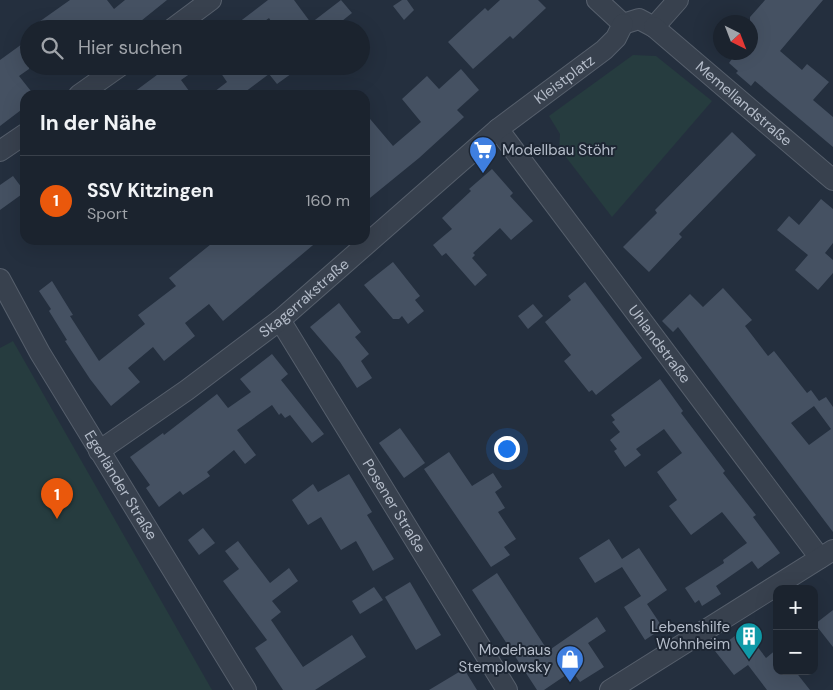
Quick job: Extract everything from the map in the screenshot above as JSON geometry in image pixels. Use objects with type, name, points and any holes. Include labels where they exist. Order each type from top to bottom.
[{"type":"street","points":[[184,20],[211,0]]},
{"type":"street","points":[[597,0],[623,24],[639,19],[654,27],[678,0]]},
{"type":"street","name":"Kleistplatz","points":[[498,129],[604,50],[616,38],[623,24]]},
{"type":"street","name":"Memellandstraße","points":[[654,27],[833,180]]},
{"type":"street","points":[[86,90],[107,75]]},
{"type":"street","name":"Skagerrakstraße","points":[[370,241],[498,129]]},
{"type":"street","name":"Uhlandstraße","points":[[498,129],[826,554]]},
{"type":"street","points":[[0,152],[20,138]]},
{"type":"street","name":"Skagerrakstraße","points":[[99,451],[187,390],[280,320],[366,245]]},
{"type":"street","name":"Egerländer Straße","points":[[0,279],[40,353],[246,690]]},
{"type":"street","name":"Posener Straße","points":[[280,320],[507,690]]},
{"type":"street","points":[[610,690],[826,554]]},
{"type":"green space","points":[[633,55],[656,56],[712,101],[612,217],[559,148],[560,134],[549,116]]},
{"type":"green space","points":[[13,341],[212,690],[0,690],[0,348]]},
{"type":"building","points":[[70,0],[107,0],[114,9],[125,0],[167,0],[142,20],[42,20]]},
{"type":"building","points":[[268,0],[294,0],[309,20],[270,20],[269,18],[266,20],[242,20]]},
{"type":"building","points":[[341,0],[352,13],[343,20],[315,20]]},
{"type":"building","points":[[402,0],[407,0],[414,10],[404,20],[393,6]]},
{"type":"building","points":[[500,0],[538,0],[546,8],[513,39],[510,36],[473,69],[448,42],[485,8],[488,11]]},
{"type":"building","points":[[765,0],[823,0],[780,51],[802,70],[807,64],[829,82],[813,100],[833,117],[833,147],[755,81],[751,86],[736,73],[738,71],[729,63],[731,60],[758,60],[758,15],[752,15]]},
{"type":"building","points":[[20,46],[19,76],[30,90],[20,90],[20,111],[0,126],[0,60]]},
{"type":"building","points":[[461,69],[479,90],[457,110],[464,117],[419,158],[370,198],[370,119],[393,146],[421,122],[402,99],[427,76],[439,89]]},
{"type":"building","points":[[157,75],[188,75],[181,80],[188,90],[137,90]]},
{"type":"building","points":[[222,75],[268,75],[248,90],[217,90],[227,82]]},
{"type":"building","points":[[270,75],[290,75],[277,84]]},
{"type":"building","points":[[732,132],[756,155],[679,234],[682,237],[649,272],[623,247],[657,213],[655,210]]},
{"type":"building","points":[[492,169],[513,193],[510,196],[533,221],[511,240],[500,228],[473,253],[475,255],[472,258],[487,275],[475,286],[446,253],[442,256],[433,245],[452,229],[442,218],[471,191],[469,189]]},
{"type":"building","points":[[13,176],[20,185],[20,196],[0,210],[0,185]]},
{"type":"building","points":[[821,199],[833,209],[833,243],[825,253],[833,260],[833,273],[818,290],[795,270],[808,255],[777,230],[789,216],[799,225]]},
{"type":"building","points":[[210,245],[313,245],[223,321],[209,304],[185,323],[195,336],[164,361],[153,347],[128,368],[140,382],[111,406],[90,379],[65,341],[67,340],[49,311],[51,309],[39,291],[52,281],[73,315],[70,316],[99,361],[145,324],[138,315],[176,286],[169,278]]},
{"type":"building","points":[[393,262],[420,296],[415,300],[424,311],[408,324],[402,316],[399,319],[393,319],[364,285]]},
{"type":"building","points":[[585,282],[642,358],[596,395],[592,390],[589,392],[564,361],[571,355],[545,322],[571,300],[568,296]]},
{"type":"building","points":[[723,288],[752,320],[745,326],[768,356],[774,351],[807,393],[811,390],[819,401],[826,397],[833,407],[833,532],[678,327],[673,332],[662,321],[690,294],[703,307]],"holes":[[[814,406],[831,429],[809,445],[791,423]]]},
{"type":"building","points":[[339,303],[361,332],[355,337],[369,354],[361,361],[372,378],[357,388],[340,362],[310,327]]},
{"type":"building","points":[[533,304],[543,316],[528,329],[518,316]]},
{"type":"building","points":[[272,354],[288,374],[281,380],[324,434],[312,443],[290,415],[285,418],[281,413],[279,415],[272,405],[237,430],[256,455],[245,464],[234,450],[207,472],[210,476],[183,495],[180,491],[159,507],[146,488],[150,485],[130,457],[163,433],[164,435],[217,394],[228,408],[251,392],[240,379]]},
{"type":"building","points":[[660,379],[683,411],[681,413],[725,471],[723,473],[756,515],[753,517],[780,553],[758,569],[752,561],[716,586],[721,594],[702,606],[699,600],[695,603],[685,588],[724,563],[723,560],[747,543],[722,512],[691,535],[669,506],[677,500],[657,472],[682,453],[664,429],[636,449],[641,455],[625,467],[614,451],[617,449],[610,440],[620,432],[612,422],[615,420],[611,415]]},
{"type":"building","points":[[400,428],[425,463],[404,478],[379,443]]},
{"type":"building","points":[[449,452],[472,486],[493,473],[502,487],[495,492],[505,508],[498,512],[516,539],[504,547],[510,555],[491,567],[424,469]]},
{"type":"building","points":[[349,474],[372,512],[367,515],[394,559],[373,571],[356,541],[341,550],[321,517],[308,525],[292,500],[313,484],[318,492]]},
{"type":"building","points":[[203,528],[215,543],[199,555],[188,540]]},
{"type":"building","points":[[609,539],[622,559],[639,548],[667,590],[647,604],[663,628],[645,640],[624,607],[641,596],[622,567],[595,583],[579,558]]},
{"type":"building","points":[[238,541],[270,583],[289,568],[298,581],[272,601],[281,612],[271,620],[303,667],[352,635],[366,657],[315,690],[283,690],[255,648],[267,640],[223,581],[239,569],[225,551]]},
{"type":"building","points":[[497,573],[548,651],[597,617],[606,631],[588,643],[604,667],[580,682],[572,671],[544,690],[537,690],[472,590]]},
{"type":"building","points":[[410,582],[441,635],[416,650],[385,597]]},
{"type":"building","points":[[374,587],[383,600],[360,614],[352,601]]},
{"type":"building","points":[[833,610],[833,647],[818,628],[818,622]]},
{"type":"building","name":"Lebenshilfe Wohnheim","points":[[744,629],[766,658],[773,652],[773,675],[798,675],[810,690],[767,690],[748,665],[734,675],[715,651]]},
{"type":"building","points":[[464,669],[477,690],[429,690]]},
{"type":"place","name":"Modellbau Stöhr","points":[[483,174]]},
{"type":"place","name":"SSV Kitzingen","points":[[57,519]]},
{"type":"place","name":"Lebenshilfe Wohnheim","points":[[749,660]]},
{"type":"place","name":"Modehaus Stemplowsky","points":[[570,683]]}]
